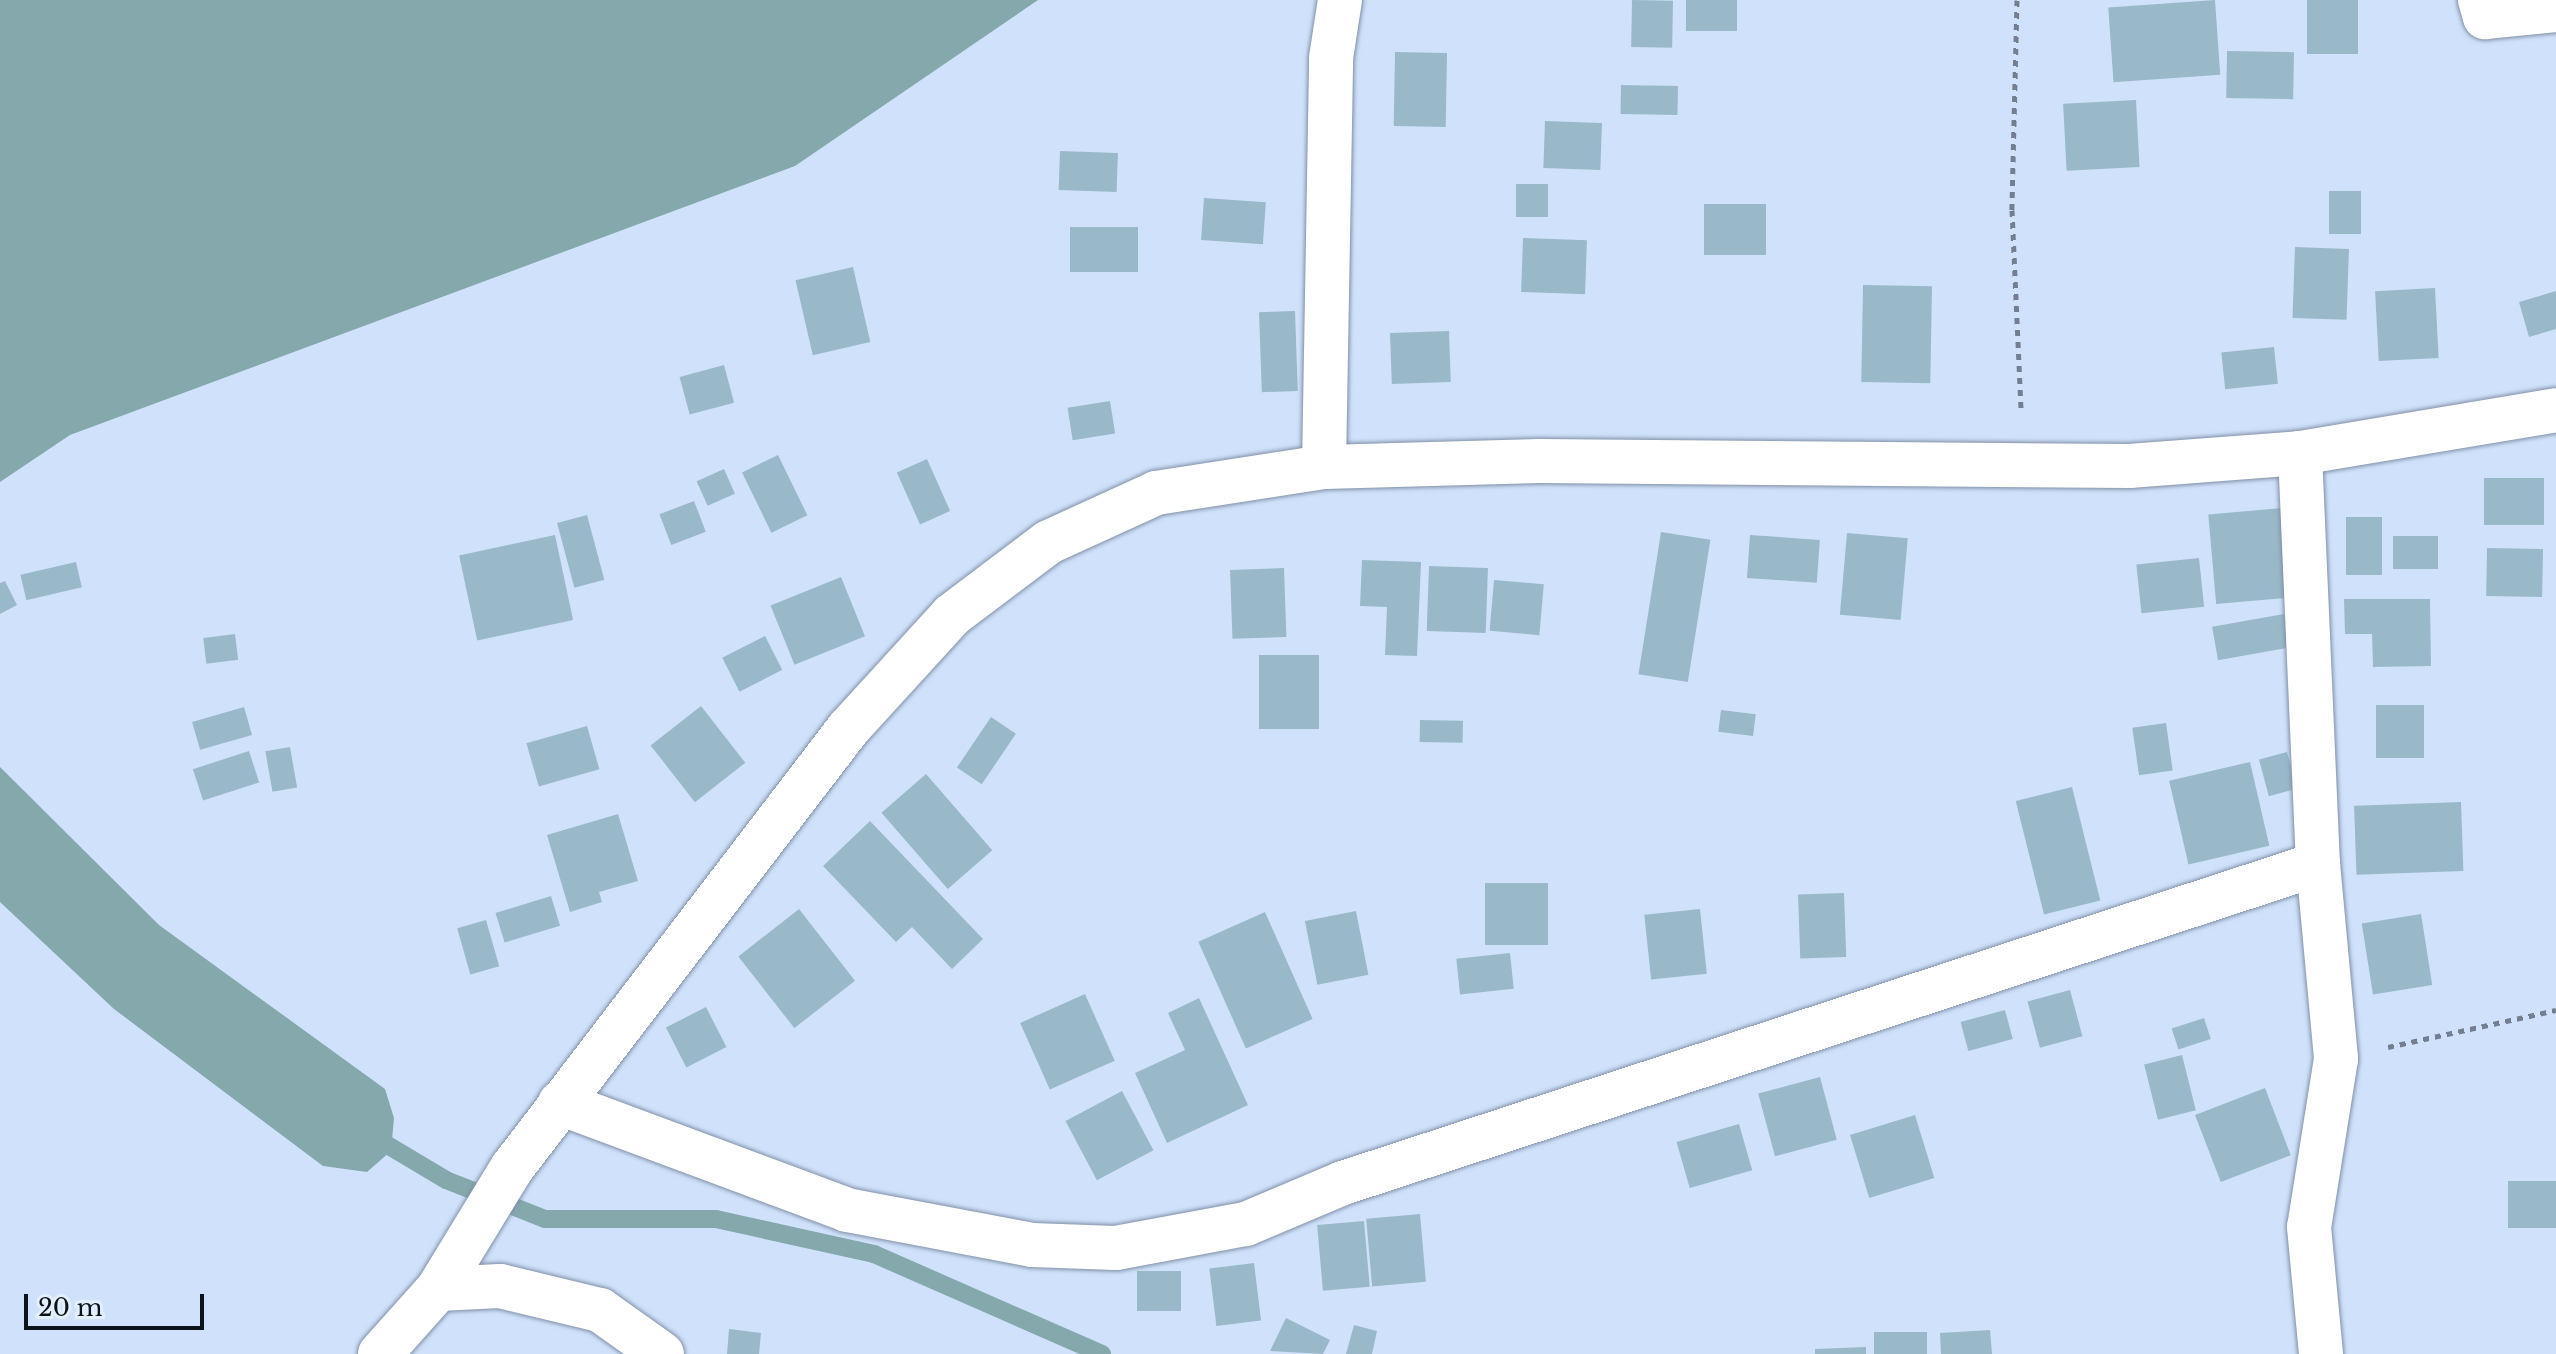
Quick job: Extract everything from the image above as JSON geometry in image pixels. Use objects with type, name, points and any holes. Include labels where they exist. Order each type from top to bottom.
[{"type":"street","points":[[1324,467],[1331,58],[1340,0]]},
{"type":"street","points":[[2480,0],[2485,17],[2556,10]]},
{"type":"street","points":[[380,1354],[438,1289],[470,1232],[512,1168],[848,729],[952,615],[1049,542],[1156,493],[1324,467],[2024,465],[2300,453],[2556,410]]},
{"type":"street","points":[[2300,453],[2318,864],[2336,1059],[2309,1227],[2321,1354]]},
{"type":"street","points":[[560,1103],[847,1210],[1032,1245],[1116,1248],[1246,1224],[1343,1183],[2318,864]]},
{"type":"street","points":[[438,1289],[500,1286],[600,1310],[662,1354]]},
{"type":"path","points":[[2017,0],[2012,210],[2024,465]]},
{"type":"path","points":[[2336,1059],[2556,1010]]},
{"type":"shaded area","points":[[0,0],[1038,0],[795,166],[70,435],[0,482]]},
{"type":"shaded area","points":[[0,767],[159,925],[385,1089],[394,1118],[391,1151],[367,1172],[323,1166],[114,1009],[0,902]]},
{"type":"building","points":[[1632,0],[1673,1],[1672,48],[1631,47]]},
{"type":"building","points":[[1686,0],[1737,0],[1737,31],[1686,31]]},
{"type":"building","points":[[2215,0],[2220,75],[2113,82],[2108,7]]},
{"type":"building","points":[[2307,0],[2358,0],[2358,54],[2307,54]]},
{"type":"building","points":[[2227,51],[2294,52],[2293,99],[2226,98]]},
{"type":"building","points":[[1395,52],[1447,53],[1446,127],[1394,126]]},
{"type":"building","points":[[1621,85],[1678,86],[1677,115],[1620,114]]},
{"type":"building","points":[[2136,100],[2140,167],[2067,171],[2063,104]]},
{"type":"building","points":[[1545,121],[1602,123],[1600,170],[1543,168]]},
{"type":"building","points":[[1060,151],[1118,153],[1117,192],[1059,190]]},
{"type":"building","points":[[1516,184],[1548,184],[1548,217],[1516,217]]},
{"type":"building","points":[[2329,191],[2361,191],[2361,234],[2329,234]]},
{"type":"building","points":[[1204,198],[1266,202],[1263,244],[1201,240]]},
{"type":"building","points":[[1704,204],[1766,204],[1766,255],[1704,255]]},
{"type":"building","points":[[1070,227],[1138,227],[1138,272],[1070,272]]},
{"type":"building","points":[[1523,238],[1587,240],[1585,294],[1521,292]]},
{"type":"building","points":[[2295,247],[2349,249],[2346,320],[2293,318]]},
{"type":"building","points":[[853,267],[870,342],[813,355],[796,280]]},
{"type":"building","points":[[1863,285],[1932,286],[1930,383],[1861,382]]},
{"type":"building","points":[[2435,288],[2439,358],[2379,361],[2375,291]]},
{"type":"building","points":[[2556,291],[2556,329],[2529,337],[2519,302]]},
{"type":"building","points":[[1295,311],[1298,391],[1262,392],[1259,312]]},
{"type":"building","points":[[1449,331],[1451,382],[1392,384],[1390,333]]},
{"type":"building","points":[[2274,347],[2278,384],[2225,389],[2221,353]]},
{"type":"building","points":[[724,365],[734,403],[690,415],[680,377]]},
{"type":"building","points":[[1110,401],[1115,434],[1073,440],[1068,408]]},
{"type":"building","points":[[778,455],[807,515],[771,533],[742,473]]},
{"type":"building","points":[[927,459],[950,511],[920,524],[897,472]]},
{"type":"building","points":[[724,469],[735,494],[708,506],[697,481]]},
{"type":"building","points":[[2484,478],[2544,478],[2544,525],[2484,525]]},
{"type":"building","points":[[694,501],[706,532],[671,545],[659,514]]},
{"type":"building","points":[[2282,508],[2290,598],[2216,604],[2208,514]]},
{"type":"building","points":[[587,515],[604,580],[574,588],[557,523]]},
{"type":"building","points":[[2346,517],[2382,517],[2382,575],[2346,575]]},
{"type":"building","points":[[1661,532],[1710,540],[1688,682],[1638,674]]},
{"type":"building","points":[[1847,533],[1908,538],[1901,620],[1840,615]]},
{"type":"building","points":[[555,535],[573,620],[477,640],[459,555]]},
{"type":"building","points":[[1750,535],[1820,540],[1817,583],[1747,578]]},
{"type":"building","points":[[2393,536],[2438,536],[2438,569],[2393,569]]},
{"type":"building","points":[[2487,548],[2543,549],[2542,597],[2486,596]]},
{"type":"building","points":[[2199,558],[2204,607],[2141,613],[2136,565]]},
{"type":"building","points":[[1362,560],[1421,562],[1417,656],[1385,655],[1387,607],[1360,606]]},
{"type":"building","points":[[76,562],[82,587],[26,600],[20,575]]},
{"type":"building","points":[[1429,566],[1488,568],[1486,633],[1427,631]]},
{"type":"building","points":[[1284,568],[1286,637],[1232,639],[1230,570]]},
{"type":"building","points":[[841,577],[865,636],[795,665],[771,605]]},
{"type":"building","points":[[1494,580],[1544,584],[1539,635],[1490,631]]},
{"type":"building","points":[[5,581],[17,605],[0,614],[0,583]]},
{"type":"building","points":[[2344,599],[2430,599],[2431,666],[2373,667],[2372,634],[2345,634]]},
{"type":"building","points":[[2284,614],[2290,647],[2218,660],[2212,627]]},
{"type":"building","points":[[235,634],[238,660],[206,664],[203,638]]},
{"type":"building","points":[[765,636],[782,670],[739,692],[722,658]]},
{"type":"building","points":[[1259,655],[1319,655],[1319,729],[1259,729]]},
{"type":"building","points":[[2376,705],[2424,705],[2424,758],[2376,758]]},
{"type":"building","points":[[701,706],[745,763],[695,802],[651,745]]},
{"type":"building","points":[[244,707],[252,735],[200,750],[192,722]]},
{"type":"building","points":[[1721,710],[1756,714],[1753,736],[1718,732]]},
{"type":"building","points":[[991,717],[1016,734],[982,784],[957,768]]},
{"type":"building","points":[[1420,720],[1463,721],[1463,743],[1420,742]]},
{"type":"building","points":[[2166,723],[2173,771],[2139,775],[2132,728]]},
{"type":"building","points":[[587,726],[599,769],[539,787],[526,743]]},
{"type":"building","points":[[290,747],[297,787],[272,792],[265,751]]},
{"type":"building","points":[[249,751],[259,782],[203,801],[193,769]]},
{"type":"building","points":[[2287,752],[2297,789],[2269,796],[2259,760]]},
{"type":"building","points":[[2250,762],[2269,846],[2188,864],[2169,781]]},
{"type":"building","points":[[926,774],[992,850],[948,889],[881,813]]},
{"type":"building","points":[[2072,787],[2100,901],[2044,915],[2016,801]]},
{"type":"building","points":[[2461,802],[2463,871],[2356,875],[2354,806]]},
{"type":"building","points":[[618,814],[638,881],[599,892],[602,902],[570,912],[547,835]]},
{"type":"building","points":[[870,821],[983,939],[952,969],[912,927],[896,942],[823,866]]},
{"type":"building","points":[[1485,883],[1548,883],[1548,945],[1485,945]]},
{"type":"building","points":[[1844,893],[1846,957],[1800,959],[1798,895]]},
{"type":"building","points":[[551,896],[560,926],[505,943],[496,913]]},
{"type":"building","points":[[799,909],[855,981],[794,1028],[738,956]]},
{"type":"building","points":[[1700,909],[1707,974],[1651,979],[1644,915]]},
{"type":"building","points":[[1356,911],[1368,975],[1317,985],[1305,921]]},
{"type":"building","points":[[1265,912],[1313,1019],[1246,1049],[1198,942]]},
{"type":"building","points":[[2421,914],[2432,985],[2373,994],[2362,923]]},
{"type":"building","points":[[486,920],[499,966],[470,974],[457,928]]},
{"type":"building","points":[[1510,953],[1514,989],[1460,994],[1456,959]]},
{"type":"building","points":[[2070,990],[2082,1036],[2040,1048],[2027,1001]]},
{"type":"building","points":[[1085,994],[1115,1061],[1050,1090],[1020,1023]]},
{"type":"building","points":[[1199,998],[1248,1105],[1167,1143],[1135,1073],[1185,1050],[1168,1013]]},
{"type":"building","points":[[706,1007],[726,1047],[686,1068],[666,1027]]},
{"type":"building","points":[[2005,1010],[2013,1039],[1968,1051],[1961,1022]]},
{"type":"building","points":[[2204,1018],[2211,1039],[2178,1049],[2172,1029]]},
{"type":"building","points":[[2182,1055],[2196,1110],[2158,1120],[2144,1064]]},
{"type":"building","points":[[1820,1077],[1837,1140],[1775,1156],[1758,1094]]},
{"type":"building","points":[[2265,1088],[2291,1155],[2221,1182],[2195,1115]]},
{"type":"building","points":[[1122,1091],[1153,1150],[1097,1180],[1065,1121]]},
{"type":"building","points":[[1915,1115],[1934,1178],[1869,1198],[1850,1135]]},
{"type":"building","points":[[1739,1124],[1752,1170],[1690,1188],[1677,1142]]},
{"type":"building","points":[[2508,1181],[2556,1181],[2556,1228],[2508,1228]]},
{"type":"building","points":[[1420,1214],[1426,1282],[1372,1286],[1366,1219]]},
{"type":"building","points":[[1364,1221],[1370,1287],[1323,1291],[1317,1225]]},
{"type":"building","points":[[1254,1263],[1261,1321],[1216,1326],[1209,1268]]},
{"type":"building","points":[[1137,1271],[1181,1271],[1181,1311],[1137,1311]]},
{"type":"building","points":[[1286,1318],[1330,1340],[1323,1354],[1270,1351]]},
{"type":"building","points":[[1354,1325],[1377,1331],[1372,1354],[1346,1354]]},
{"type":"building","points":[[729,1329],[761,1333],[759,1354],[727,1354]]},
{"type":"building","points":[[1990,1330],[1992,1354],[1941,1354],[1940,1333]]},
{"type":"building","points":[[1874,1332],[1927,1332],[1927,1354],[1874,1354]]},
{"type":"building","points":[[1866,1347],[1866,1354],[1815,1354],[1815,1349]]},
{"type":"waterway","points":[[374,1137],[446,1180],[545,1219],[716,1219],[874,1254],[1102,1354]]}]
